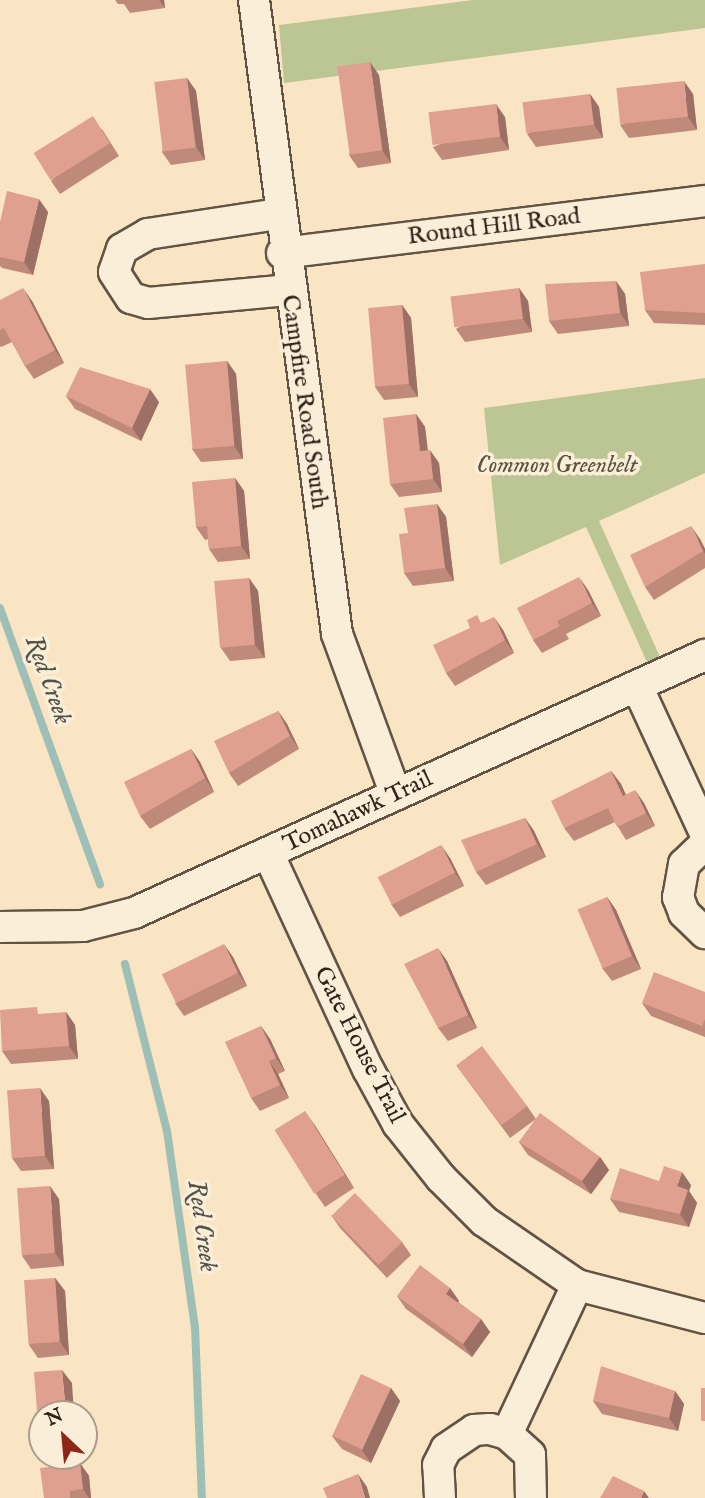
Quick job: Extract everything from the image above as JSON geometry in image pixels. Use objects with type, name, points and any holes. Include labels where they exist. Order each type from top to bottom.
[{"type":"street","name":"Campfire Road South","points":[[254,0],[282,253],[337,634],[396,795]]},
{"type":"street","name":"Round Hill Road","points":[[282,253],[705,201]]},
{"type":"street","points":[[278,214],[148,234],[122,249],[114,272],[131,298],[148,303],[287,290]]},
{"type":"street","name":"Tomahawk Trail","points":[[0,927],[36,930],[106,921],[268,853],[705,655]]},
{"type":"street","points":[[636,686],[705,833]]},
{"type":"street","points":[[705,844],[684,864],[678,897],[684,913],[705,933]]},
{"type":"street","name":"Gate House Trail","points":[[268,853],[341,1016],[398,1124],[484,1221],[577,1285],[705,1318]]},
{"type":"street","points":[[507,1434],[577,1285]]},
{"type":"street","points":[[440,1498],[438,1465],[458,1438],[491,1429],[507,1434],[530,1455],[531,1498]]},
{"type":"green space","points":[[473,0],[705,0],[705,28],[284,83],[279,25]]},
{"type":"green space","name":"Common Greenbelt","points":[[705,378],[705,473],[599,521],[664,666],[651,671],[586,527],[500,565],[484,408]]},
{"type":"building","points":[[370,62],[382,150],[350,155],[337,67]]},
{"type":"building","points":[[187,78],[196,147],[163,151],[154,82]]},
{"type":"building","points":[[684,81],[688,117],[620,124],[616,88]]},
{"type":"building","points":[[590,94],[594,125],[526,133],[523,102]]},
{"type":"building","points":[[496,104],[500,137],[433,145],[429,112]]},
{"type":"building","points":[[93,116],[110,143],[51,180],[34,153]]},
{"type":"building","points":[[7,191],[39,199],[24,262],[0,257],[0,222]]},
{"type":"building","points":[[705,264],[705,313],[645,310],[640,272]]},
{"type":"building","points":[[616,281],[620,313],[549,321],[545,284]]},
{"type":"building","points":[[23,288],[55,350],[25,366],[4,328],[0,330],[0,300]]},
{"type":"building","points":[[519,288],[523,319],[454,327],[451,296]]},
{"type":"building","points":[[402,305],[409,384],[375,387],[368,308]]},
{"type":"building","points":[[227,361],[234,446],[193,449],[185,365]]},
{"type":"building","points":[[80,367],[150,389],[132,428],[66,396]]},
{"type":"building","points":[[416,414],[420,451],[430,450],[433,479],[390,484],[383,418]]},
{"type":"building","points":[[235,478],[241,546],[209,549],[207,526],[196,527],[192,482]]},
{"type":"building","points":[[437,504],[445,568],[404,573],[399,534],[408,533],[404,508]]},
{"type":"building","points":[[691,526],[703,551],[645,587],[630,555]]},
{"type":"building","points":[[579,577],[592,603],[557,621],[560,626],[533,640],[517,608]]},
{"type":"building","points":[[249,578],[255,645],[220,648],[214,581]]},
{"type":"building","points":[[477,615],[481,623],[494,617],[505,640],[446,673],[433,645],[470,628],[467,620]]},
{"type":"building","points":[[278,711],[290,736],[229,773],[214,741]]},
{"type":"building","points":[[191,749],[205,778],[140,816],[124,782]]},
{"type":"building","points":[[611,771],[623,796],[635,790],[646,813],[617,827],[608,808],[564,828],[551,801]]},
{"type":"building","points":[[525,818],[537,844],[476,872],[461,840]]},
{"type":"building","points":[[441,845],[455,873],[392,905],[378,877]]},
{"type":"building","points":[[607,897],[632,956],[603,968],[578,910]]},
{"type":"building","points":[[224,944],[238,973],[176,1003],[162,974]]},
{"type":"building","points":[[438,948],[468,1015],[438,1028],[404,964]]},
{"type":"building","points":[[654,972],[705,992],[705,1019],[702,1026],[642,1003]]},
{"type":"building","points":[[37,1007],[38,1014],[66,1012],[69,1046],[2,1051],[0,1010]]},
{"type":"building","points":[[261,1026],[276,1058],[269,1061],[280,1085],[251,1098],[225,1042]]},
{"type":"building","points":[[482,1046],[527,1106],[502,1125],[456,1065]]},
{"type":"building","points":[[40,1088],[45,1156],[12,1158],[7,1090]]},
{"type":"building","points":[[305,1111],[345,1175],[314,1194],[274,1130]]},
{"type":"building","points":[[540,1113],[600,1157],[582,1181],[519,1142]]},
{"type":"building","points":[[664,1166],[682,1172],[677,1186],[688,1190],[680,1214],[610,1199],[620,1168],[659,1181]]},
{"type":"building","points":[[50,1186],[55,1253],[22,1255],[17,1188]]},
{"type":"building","points":[[355,1193],[402,1242],[378,1265],[331,1216]]},
{"type":"building","points":[[420,1265],[450,1288],[446,1294],[481,1319],[463,1344],[397,1296]]},
{"type":"building","points":[[55,1278],[59,1342],[29,1344],[24,1280]]},
{"type":"building","points":[[601,1366],[675,1391],[669,1418],[593,1401]]},
{"type":"building","points":[[62,1370],[65,1400],[36,1400],[34,1372]]},
{"type":"building","points":[[361,1374],[391,1388],[362,1450],[332,1436]]},
{"type":"building","points":[[701,1388],[705,1388],[705,1421],[701,1421]]},
{"type":"building","points":[[40,1470],[81,1470],[83,1489],[70,1491],[70,1498],[44,1498]]},
{"type":"building","points":[[358,1474],[365,1498],[327,1498],[323,1488]]},
{"type":"building","points":[[613,1476],[644,1491],[641,1498],[600,1498]]},
{"type":"waterway","name":"Red Creek","points":[[0,608],[100,885]]},
{"type":"waterway","name":"Red Creek","points":[[125,964],[167,1131],[195,1327],[202,1498]]}]
